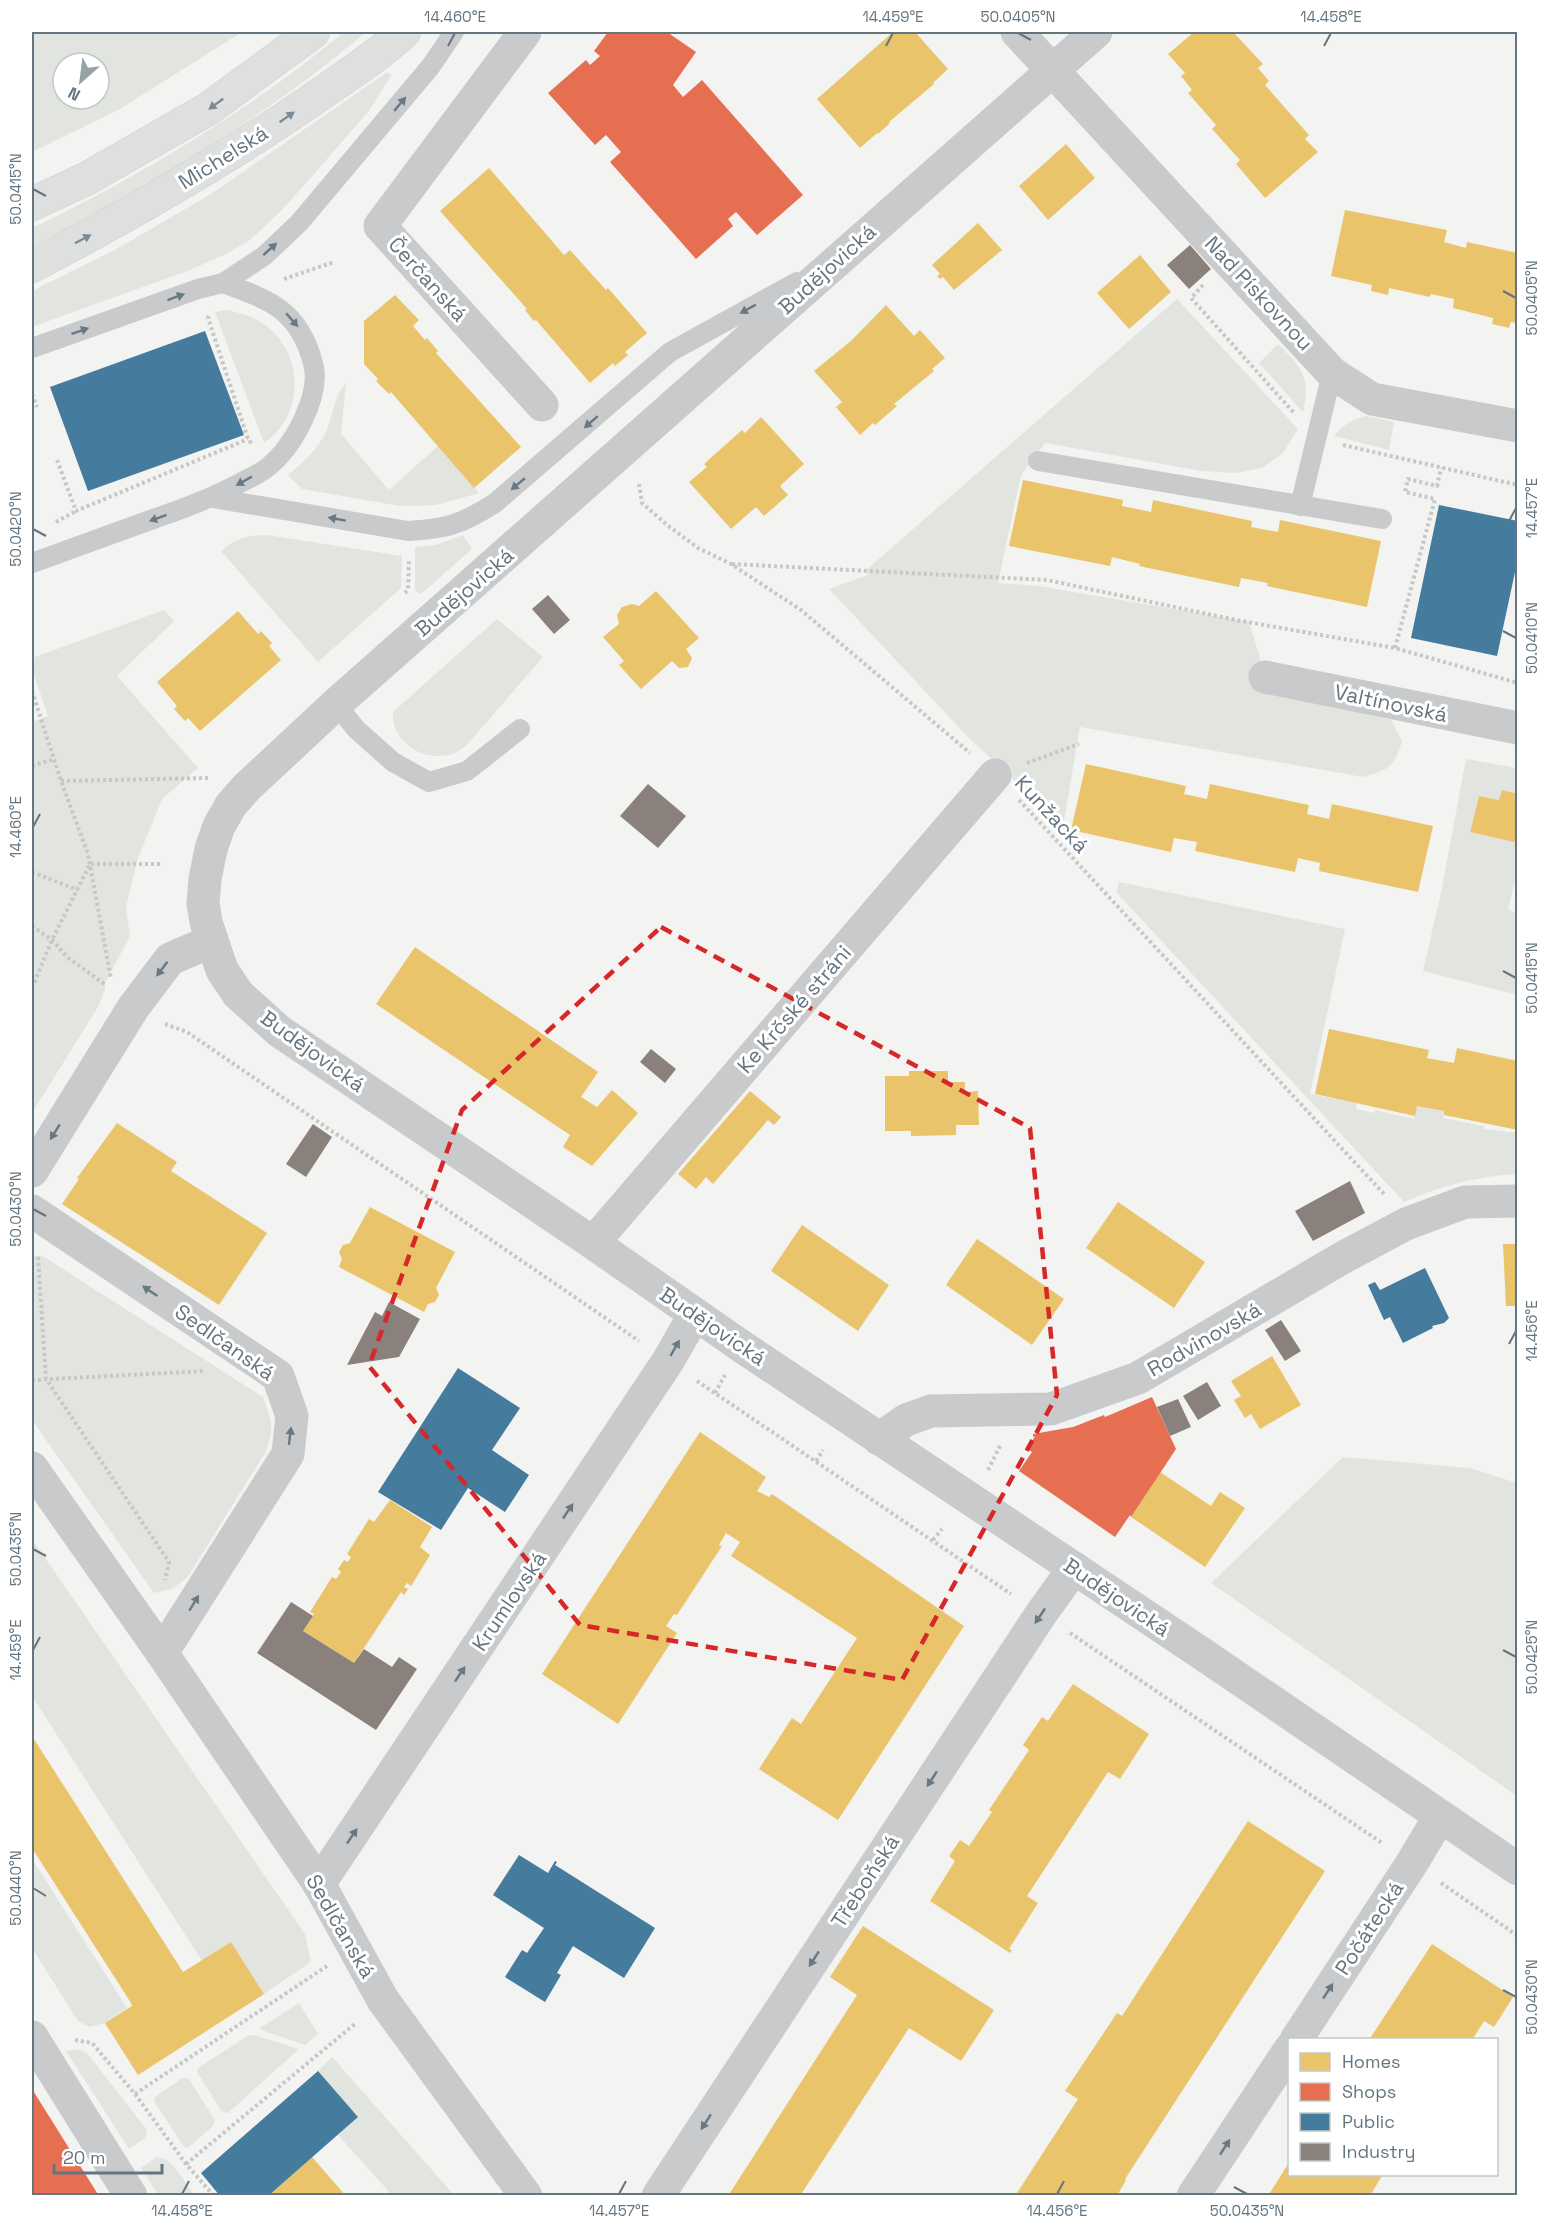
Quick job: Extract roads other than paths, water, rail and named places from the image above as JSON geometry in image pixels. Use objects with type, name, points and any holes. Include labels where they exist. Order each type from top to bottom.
[{"type":"main road","points":[[32,204],[86,179],[208,109],[314,32]]},
{"type":"main road","name":"Michelská","points":[[32,266],[135,212],[247,145],[382,51],[404,32]]},
{"type":"street","name":"Čerčanská","points":[[525,32],[380,226],[542,405]]},
{"type":"street","name":"Nad Pískovnou","points":[[1017,32],[1332,373],[1372,399],[1518,426]]},
{"type":"street","name":"Budějovická","points":[[1096,32],[336,704],[247,787],[231,806],[219,826],[211,849],[203,903],[222,970],[238,994],[279,1031],[879,1439],[1195,1649],[1518,1869]]},
{"type":"street","name":"Valtínovská","points":[[1266,676],[1518,728]]},
{"type":"street","name":"Ke Krčské stráni","points":[[593,1243],[995,775]]},
{"type":"street","points":[[32,1171],[124,999],[170,959],[212,941]]},
{"type":"street","name":"Rodvinovská","points":[[879,1439],[906,1420],[931,1411],[1050,1408],[1138,1378],[1342,1258],[1406,1224],[1465,1202],[1518,1201]]},
{"type":"street","name":"Sedlčanská","points":[[33,1213],[278,1376],[292,1416],[288,1454],[162,1653]]},
{"type":"street","name":"Krumlovská","points":[[319,1884],[668,1361],[695,1314]]},
{"type":"street","name":"Sedlčanská","points":[[32,1468],[162,1653],[319,1884],[383,2000],[526,2196]]},
{"type":"street","name":"Třeboňská","points":[[658,2196],[1041,1614],[1074,1568]]},
{"type":"street","name":"Počátecká","points":[[1297,2038],[1412,1863],[1440,1816]]},
{"type":"street","points":[[32,2037],[131,2196]]},
{"type":"street","points":[[1193,2196],[1288,2052]]},
{"type":"lane","points":[[32,348],[198,289],[223,283],[264,256],[299,223],[431,66],[454,32]]},
{"type":"lane","points":[[213,498],[408,531],[439,530],[455,525],[495,504],[670,352],[836,260]]},
{"type":"lane","points":[[32,563],[213,498],[267,468],[281,455],[308,412],[314,390],[314,366],[308,344],[284,310],[252,293],[223,283]]},
{"type":"lane","points":[[1300,506],[1332,373]]},
{"type":"lane","points":[[1038,461],[1382,519]]},
{"type":"lane","points":[[336,704],[356,729],[393,762],[429,782],[467,771],[520,729]]}]
